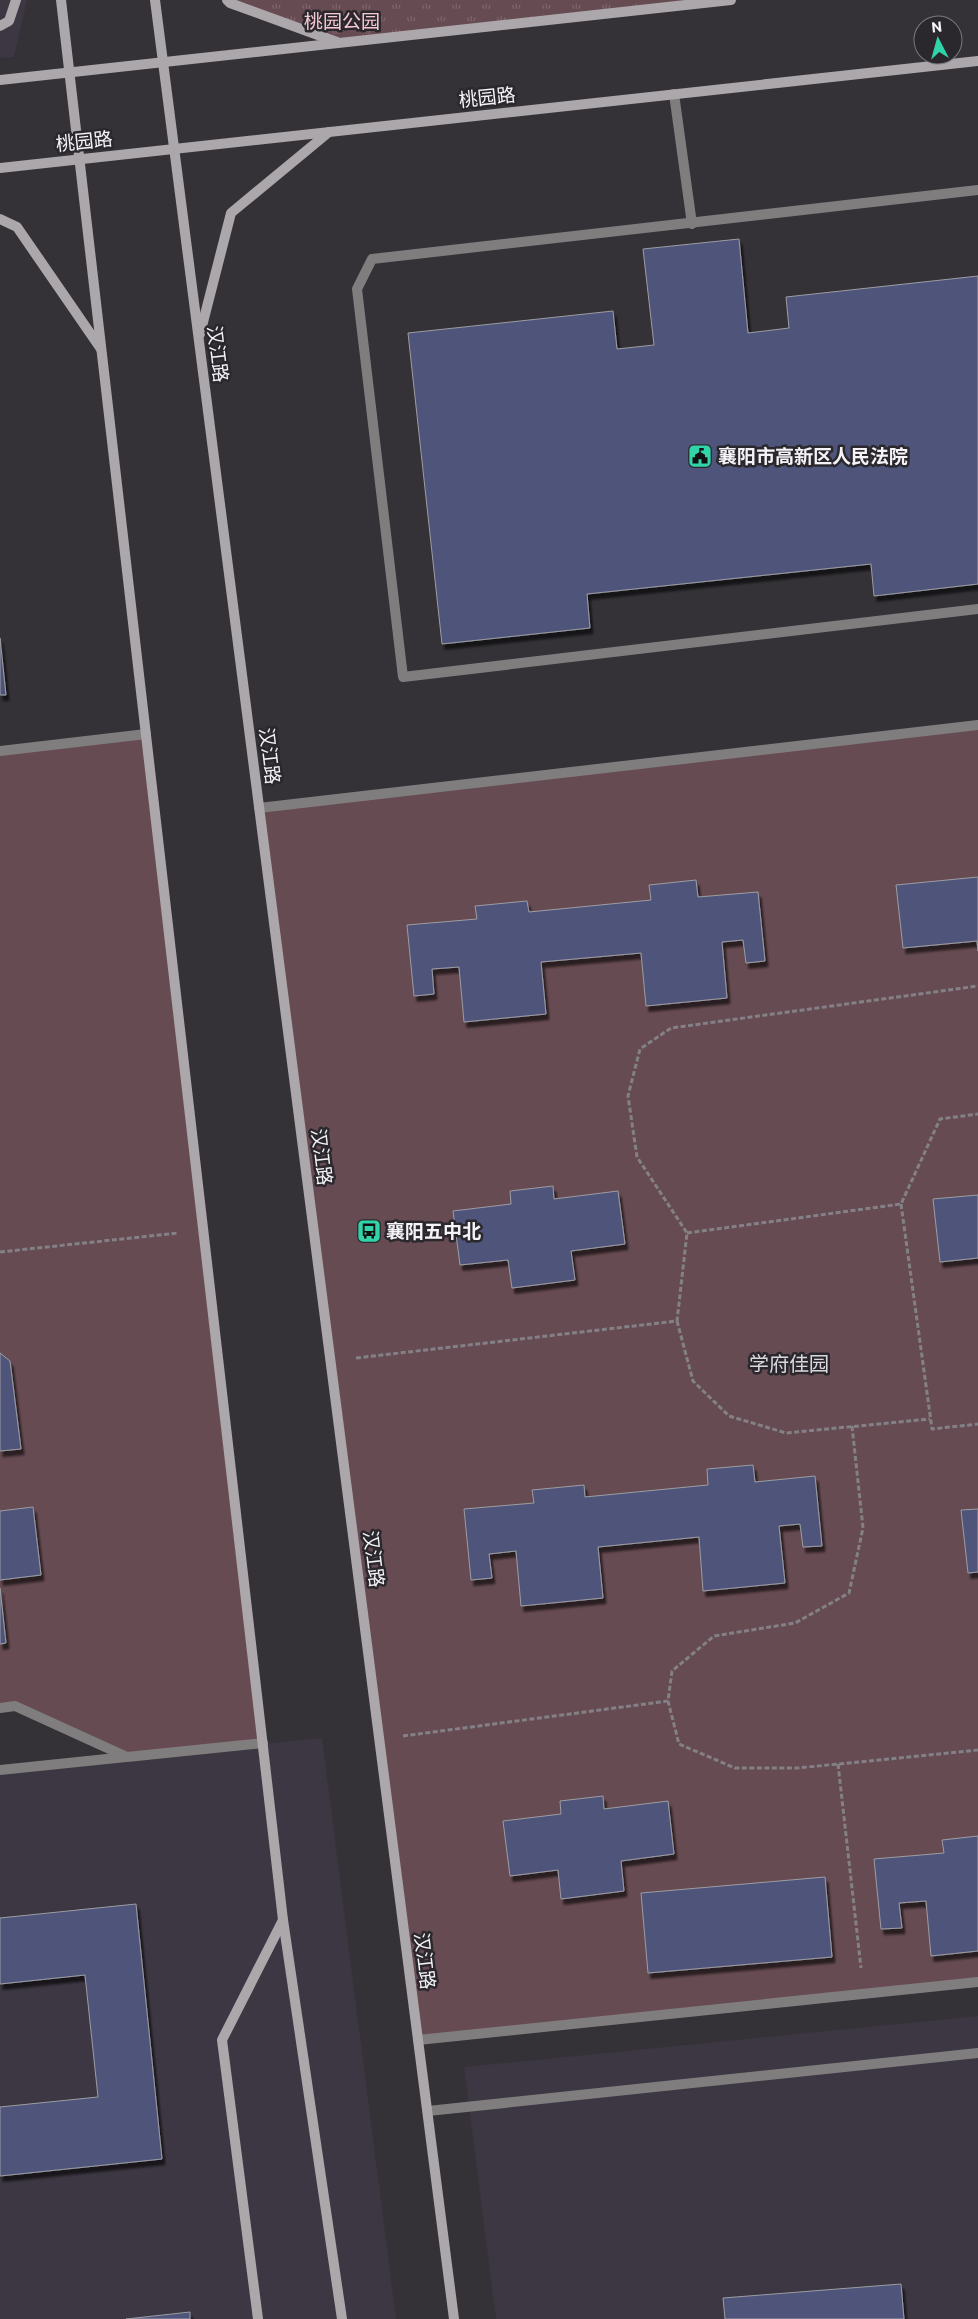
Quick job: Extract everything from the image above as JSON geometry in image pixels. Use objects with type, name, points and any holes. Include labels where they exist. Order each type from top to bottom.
[{"type":"main road","points":[[0,26],[9,21],[16,0]]},
{"type":"main road","points":[[61,0],[205,1230],[283,1920],[342,2319]]},
{"type":"main road","name":"汉江路","points":[[155,0],[454,2319]]},
{"type":"main road","points":[[228,0],[230,3],[340,43]]},
{"type":"main road","points":[[0,80],[731,0]]},
{"type":"main road","name":"桃园路","points":[[0,168],[978,61]]},
{"type":"main road","points":[[198,340],[231,213],[329,132]]},
{"type":"main road","points":[[0,219],[16,226],[102,350]]},
{"type":"main road","points":[[258,2319],[222,2040],[283,1920]]},
{"type":"lane","points":[[674,94],[692,224]]},
{"type":"lane","points":[[978,190],[372,259],[356,289],[403,678],[978,608]]},
{"type":"lane","points":[[259,808],[978,724]]},
{"type":"lane","points":[[0,751],[146,734]]},
{"type":"lane","points":[[0,1708],[15,1706],[127,1757]]},
{"type":"lane","points":[[0,1770],[263,1743]]},
{"type":"lane","points":[[418,2040],[978,1982]]},
{"type":"lane","points":[[428,2111],[978,2053]]},
{"type":"path","points":[[930,1419],[786,1433],[730,1416],[693,1381],[677,1321],[687,1233],[637,1157],[628,1096],[640,1049],[671,1028],[978,986]]},
{"type":"path","points":[[978,1114],[940,1119],[901,1204],[932,1429],[978,1424]]},
{"type":"path","points":[[687,1233],[901,1204]]},
{"type":"path","points":[[0,1252],[205,1230]]},
{"type":"path","points":[[330,1361],[677,1321]]},
{"type":"path","points":[[852,1426],[863,1528],[849,1594],[795,1622],[714,1636],[672,1671],[668,1701],[680,1744],[735,1768],[798,1768],[978,1750]]},
{"type":"path","points":[[379,1740],[668,1701]]},
{"type":"path","points":[[838,1764],[863,1994]]},
{"type":"shaded area","points":[[0,0],[27,0],[14,57],[0,58]]},
{"type":"shaded area","points":[[322,1738],[396,2319],[0,2319],[0,1770]]},
{"type":"shaded area","points":[[978,2016],[978,2319],[496,2319],[464,2067]]},
{"type":"green space","name":"桃园公园","points":[[227,0],[731,0],[340,43]]},
{"type":"green space","points":[[978,725],[978,1982],[418,2040],[259,808]]},
{"type":"green space","points":[[146,734],[263,1743],[127,1757],[15,1706],[0,1708],[0,751]]},
{"type":"building","name":"襄阳市高新区人民法院","points":[[739,239],[748,333],[789,328],[786,297],[978,276],[978,584],[874,596],[871,564],[587,594],[590,628],[442,644],[408,333],[613,311],[617,349],[654,345],[643,249]]},
{"type":"building","points":[[0,638],[6,695],[0,695]]},
{"type":"building","points":[[978,877],[978,951],[977,941],[903,948],[896,885]]},
{"type":"building","points":[[696,880],[698,897],[758,892],[765,961],[746,963],[743,940],[722,942],[727,998],[646,1006],[641,953],[541,962],[546,1014],[464,1022],[459,967],[432,969],[434,994],[414,996],[407,925],[477,919],[475,906],[527,901],[529,912],[651,900],[649,885]]},
{"type":"building","points":[[553,1186],[554,1199],[618,1191],[625,1244],[571,1251],[575,1280],[512,1288],[508,1260],[460,1265],[453,1211],[511,1204],[510,1191]]},
{"type":"building","points":[[978,1195],[978,1258],[940,1262],[933,1199]]},
{"type":"building","points":[[0,1353],[10,1361],[21,1449],[0,1451]]},
{"type":"building","points":[[753,1465],[755,1482],[815,1476],[822,1546],[803,1547],[800,1524],[779,1526],[785,1583],[703,1591],[699,1537],[598,1547],[603,1598],[521,1606],[516,1551],[489,1554],[492,1578],[471,1580],[464,1509],[534,1503],[532,1490],[584,1485],[585,1497],[708,1485],[707,1469]]},
{"type":"building","points":[[33,1507],[41,1575],[0,1580],[0,1511]]},
{"type":"building","points":[[978,1509],[978,1572],[968,1573],[961,1510]]},
{"type":"building","points":[[0,1588],[6,1643],[0,1644]]},
{"type":"building","points":[[603,1796],[604,1809],[668,1801],[674,1854],[621,1861],[624,1891],[561,1899],[558,1870],[510,1876],[503,1821],[561,1814],[560,1801]]},
{"type":"building","points":[[978,1836],[978,1951],[931,1956],[926,1901],[899,1903],[902,1928],[881,1929],[874,1859],[944,1853],[942,1840]]},
{"type":"building","points":[[825,1877],[832,1957],[648,1973],[641,1893]]},
{"type":"building","points":[[136,1904],[162,2159],[0,2176],[0,2107],[98,2097],[85,1975],[0,1984],[0,1918]]},
{"type":"building","points":[[901,2284],[904,2319],[725,2319],[723,2298]]},
{"type":"building","points":[[190,2312],[190,2319],[126,2319]]},
{"type":"place","name":"襄阳市高新区人民法院","points":[[700,456]]},
{"type":"place","name":"襄阳五中北","points":[[369,1231]]},
{"type":"district","name":"学府佳园","points":[[789,1364]]}]
